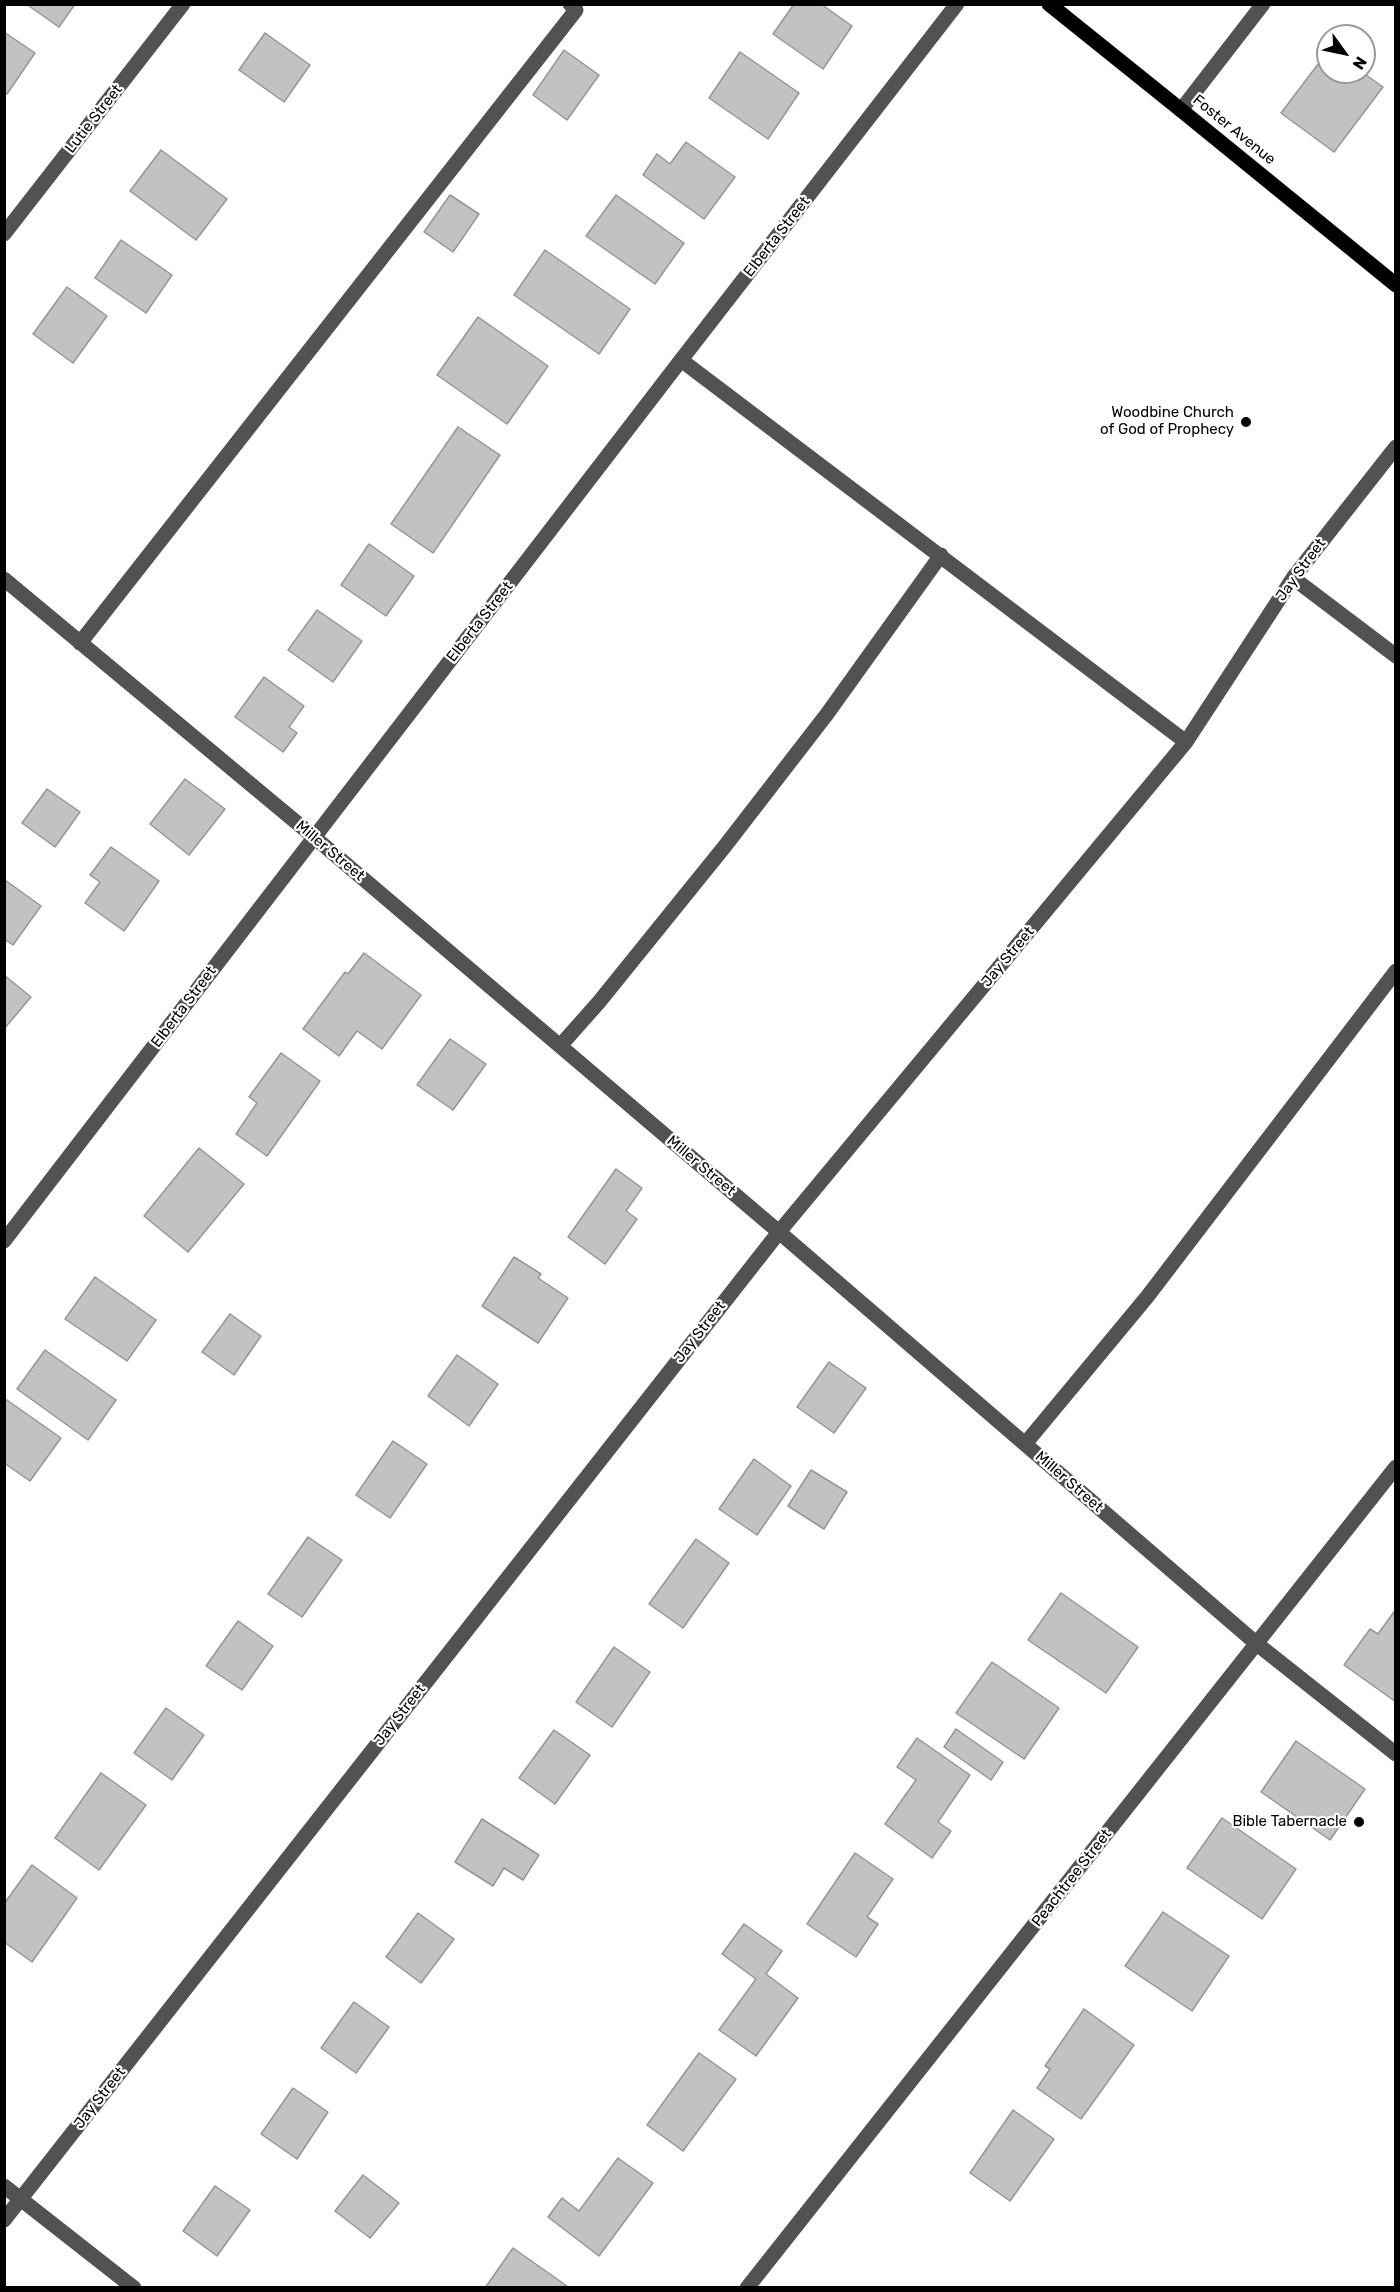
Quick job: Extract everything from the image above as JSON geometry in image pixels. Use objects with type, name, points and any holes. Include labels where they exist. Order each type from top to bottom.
[{"type":"main road","name":"Foster Avenue","points":[[1049,4],[1395,285]]},
{"type":"street","name":"Lutie Street","points":[[4,234],[183,4]]},
{"type":"street","points":[[81,643],[576,10],[570,4]]},
{"type":"street","name":"Elberta Street","points":[[4,1241],[957,4]]},
{"type":"street","points":[[1181,110],[1263,4]]},
{"type":"street","points":[[681,360],[1186,742]]},
{"type":"street","name":"Jay Street","points":[[4,2220],[779,1232],[1186,742],[1293,578],[1395,447]]},
{"type":"street","points":[[560,1046],[599,1002],[769,789],[827,714],[941,555]]},
{"type":"street","points":[[1293,578],[1395,656]]},
{"type":"street","name":"Miller Street","points":[[4,579],[314,837],[779,1232],[1257,1644],[1395,1754]]},
{"type":"street","points":[[1025,1444],[1147,1297],[1395,970]]},
{"type":"street","name":"Peachtree Street","points":[[747,2288],[1395,1467]]},
{"type":"street","points":[[4,2186],[134,2288]]},
{"type":"building","points":[[26,4],[75,4],[59,27]]},
{"type":"building","points":[[794,4],[821,4],[852,26],[823,69],[773,34]]},
{"type":"building","points":[[4,32],[35,53],[7,94],[4,92]]},
{"type":"building","points":[[265,33],[310,65],[284,102],[239,70]]},
{"type":"building","points":[[564,50],[599,75],[567,120],[533,95]]},
{"type":"building","points":[[740,52],[799,93],[768,139],[709,98]]},
{"type":"building","points":[[1316,67],[1316,84],[1376,84],[1376,82],[1383,87],[1334,152],[1281,113]]},
{"type":"building","points":[[686,142],[735,177],[704,219],[643,175],[657,154],[670,164]]},
{"type":"building","points":[[161,150],[227,199],[196,240],[130,191]]},
{"type":"building","points":[[450,195],[479,214],[453,252],[424,232]]},
{"type":"building","points":[[616,195],[684,243],[655,284],[586,236]]},
{"type":"building","points":[[121,240],[172,275],[146,313],[95,278]]},
{"type":"building","points":[[545,250],[630,309],[599,354],[514,295]]},
{"type":"building","points":[[67,287],[107,316],[73,363],[33,334]]},
{"type":"building","points":[[478,317],[548,366],[507,424],[437,375]]},
{"type":"building","points":[[458,427],[500,455],[433,553],[391,524]]},
{"type":"building","points":[[369,544],[414,576],[386,616],[341,585]]},
{"type":"building","points":[[317,610],[362,641],[333,682],[288,650]]},
{"type":"building","points":[[264,677],[304,706],[289,727],[297,733],[283,752],[235,717]]},
{"type":"building","points":[[185,779],[225,809],[189,855],[150,824]]},
{"type":"building","points":[[47,789],[80,812],[55,847],[22,823]]},
{"type":"building","points":[[111,847],[159,881],[124,931],[85,903],[100,882],[90,875]]},
{"type":"building","points":[[5,880],[41,906],[13,945],[4,939]]},
{"type":"building","points":[[364,953],[421,995],[382,1049],[357,1031],[339,1056],[303,1029],[345,972],[348,974]]},
{"type":"building","points":[[4,975],[31,997],[4,1029]]},
{"type":"building","points":[[450,1039],[486,1064],[453,1110],[417,1085]]},
{"type":"building","points":[[281,1053],[320,1081],[267,1156],[236,1134],[257,1103],[249,1097]]},
{"type":"building","points":[[199,1148],[244,1184],[188,1252],[144,1216]]},
{"type":"building","points":[[616,1169],[642,1188],[626,1211],[637,1219],[605,1264],[568,1237]]},
{"type":"building","points":[[514,1257],[541,1274],[538,1278],[568,1298],[538,1343],[482,1306]]},
{"type":"building","points":[[95,1277],[156,1320],[127,1361],[65,1319]]},
{"type":"building","points":[[230,1314],[261,1336],[234,1375],[202,1352]]},
{"type":"building","points":[[45,1350],[116,1400],[88,1440],[17,1389]]},
{"type":"building","points":[[457,1355],[498,1384],[469,1426],[428,1396]]},
{"type":"building","points":[[829,1362],[866,1388],[834,1433],[797,1407]]},
{"type":"building","points":[[4,1398],[61,1438],[30,1481],[4,1463]]},
{"type":"building","points":[[393,1441],[427,1464],[390,1518],[356,1495]]},
{"type":"building","points":[[754,1459],[791,1486],[757,1535],[719,1509]]},
{"type":"building","points":[[811,1470],[847,1492],[824,1529],[788,1506]]},
{"type":"building","points":[[308,1537],[342,1560],[302,1617],[268,1594]]},
{"type":"building","points":[[696,1539],[729,1563],[683,1628],[649,1604]]},
{"type":"building","points":[[1061,1593],[1138,1647],[1106,1693],[1028,1640]]},
{"type":"building","points":[[1396,1609],[1396,1702],[1344,1665],[1370,1629],[1378,1634]]},
{"type":"building","points":[[238,1621],[273,1646],[242,1690],[206,1666]]},
{"type":"building","points":[[614,1647],[650,1672],[612,1727],[576,1702]]},
{"type":"building","points":[[992,1662],[1059,1708],[1024,1759],[956,1713]]},
{"type":"building","points":[[166,1708],[204,1735],[172,1780],[134,1753]]},
{"type":"building","points":[[956,1729],[1003,1762],[991,1780],[944,1747]]},
{"type":"building","points":[[554,1730],[590,1755],[555,1804],[519,1778]]},
{"type":"building","points":[[917,1738],[970,1775],[938,1822],[951,1831],[932,1858],[885,1824],[916,1780],[897,1767]]},
{"type":"building","points":[[1296,1741],[1365,1789],[1330,1840],[1261,1792]]},
{"type":"building","points":[[101,1773],[146,1805],[99,1870],[55,1838]]},
{"type":"building","points":[[1222,1818],[1296,1869],[1262,1919],[1187,1868]]},
{"type":"building","points":[[482,1819],[539,1855],[523,1880],[504,1868],[493,1886],[455,1862]]},
{"type":"building","points":[[855,1853],[893,1879],[867,1917],[878,1924],[856,1957],[807,1924]]},
{"type":"building","points":[[32,1865],[77,1898],[32,1962],[4,1942],[4,1904]]},
{"type":"building","points":[[1163,1912],[1229,1956],[1192,2011],[1125,1966]]},
{"type":"building","points":[[418,1913],[454,1939],[421,1983],[386,1957]]},
{"type":"building","points":[[744,1924],[782,1951],[766,1974],[798,1998],[756,2056],[719,2030],[756,1979],[722,1954]]},
{"type":"building","points":[[354,2002],[389,2027],[356,2073],[321,2048]]},
{"type":"building","points":[[1084,2009],[1134,2045],[1081,2119],[1037,2088],[1050,2069],[1045,2066]]},
{"type":"building","points":[[699,2053],[736,2079],[683,2151],[647,2125]]},
{"type":"building","points":[[293,2088],[328,2112],[297,2159],[261,2134]]},
{"type":"building","points":[[1013,2110],[1054,2139],[1010,2201],[970,2173]]},
{"type":"building","points":[[618,2158],[653,2183],[599,2256],[548,2217],[562,2198],[579,2211]]},
{"type":"building","points":[[363,2175],[399,2203],[370,2238],[335,2211]]},
{"type":"building","points":[[215,2186],[250,2210],[217,2256],[183,2231]]},
{"type":"building","points":[[513,2248],[567,2286],[567,2288],[485,2288]]},
{"type":"place","name":"Woodbine Church of God of Prophecy","points":[[1246,422]]},
{"type":"place","name":"Bible Tabernacle","points":[[1359,1822]]}]
